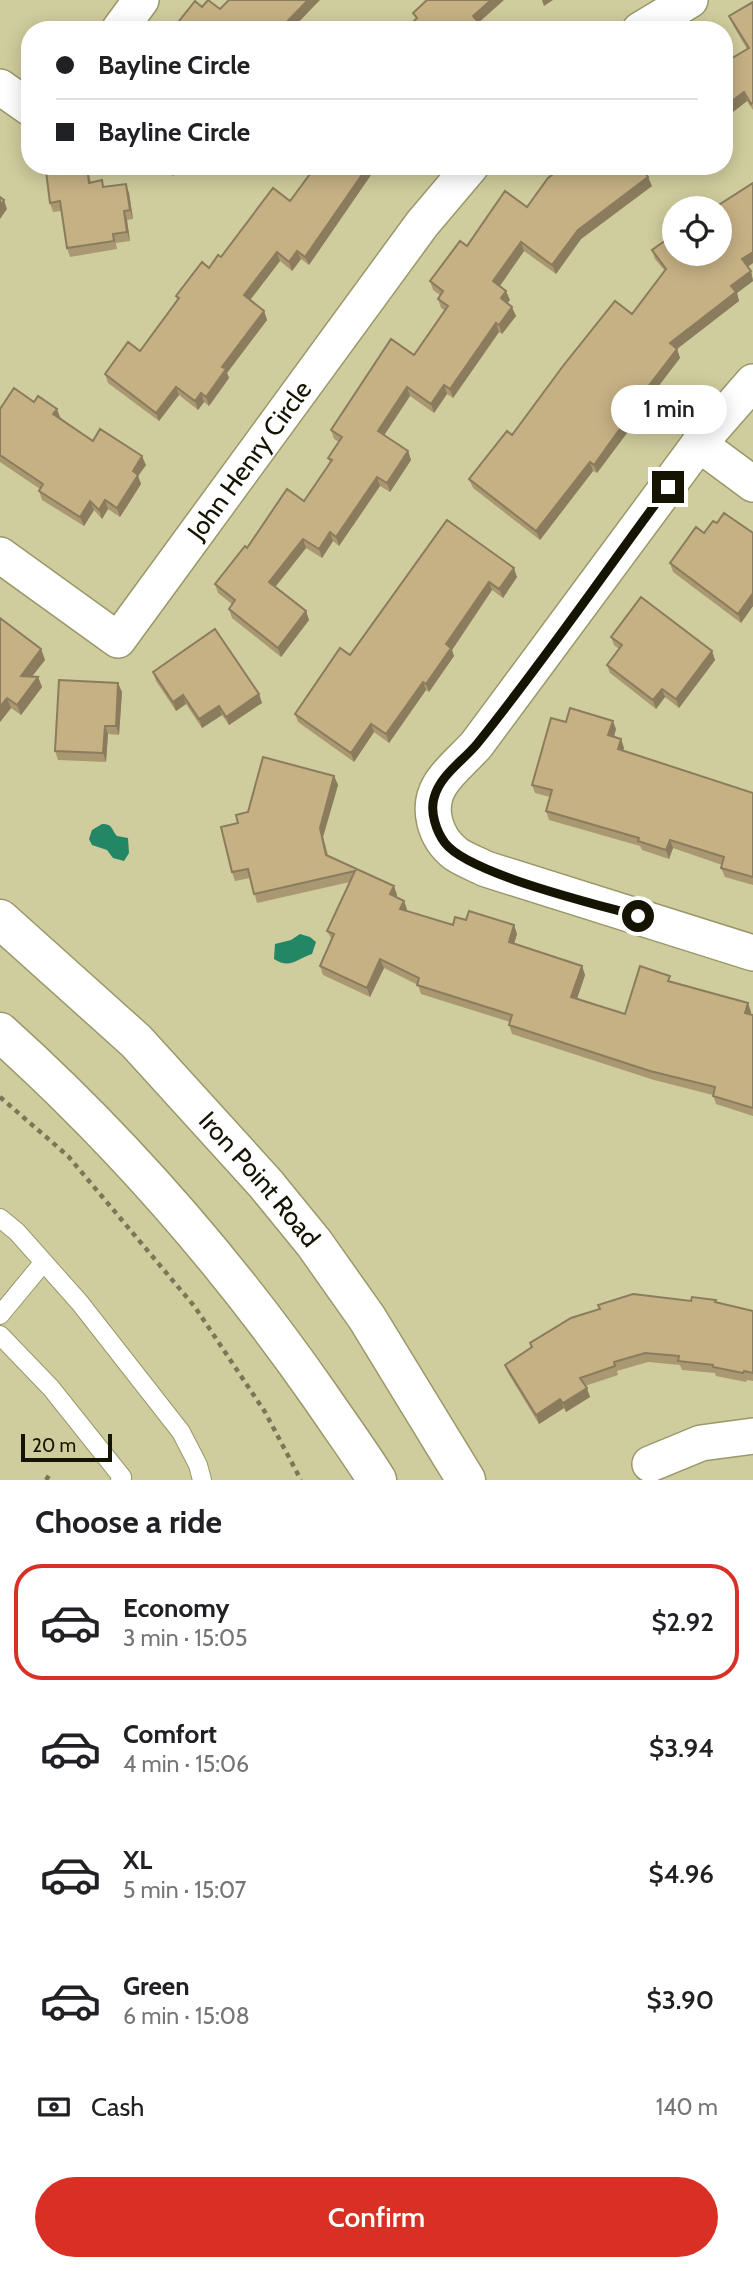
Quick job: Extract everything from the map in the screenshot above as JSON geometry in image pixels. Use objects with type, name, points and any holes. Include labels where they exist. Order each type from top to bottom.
[{"type":"main road","name":"Iron Point Road","points":[[0,919],[136,1041],[265,1183],[314,1243],[367,1318],[466,1480]]},
{"type":"main road","points":[[0,1032],[173,1207],[288,1351],[377,1480]]},
{"type":"street","points":[[126,21],[141,0]]},
{"type":"street","points":[[655,21],[690,0]]},
{"type":"street","points":[[0,87],[21,102]]},
{"type":"street","name":"John Henry Circle","points":[[0,555],[118,640],[422,224],[463,175]]},
{"type":"street","points":[[753,382],[699,444],[477,744],[440,784],[434,798],[433,813],[445,843],[456,854],[486,869],[753,953]]},
{"type":"street","points":[[699,444],[753,484]]},
{"type":"street","points":[[650,1464],[701,1443],[753,1436]]},
{"type":"lane","points":[[0,1218],[17,1232],[80,1303],[181,1432],[198,1465],[202,1480]]},
{"type":"lane","points":[[0,1315],[43,1263]]},
{"type":"lane","points":[[0,1335],[51,1388],[122,1477],[120,1480]]},
{"type":"path","points":[[0,1097],[68,1156],[195,1307],[265,1412],[301,1480]]},
{"type":"path","points":[[46,1480],[50,1474]]},
{"type":"shaded area","points":[[102,824],[110,826],[117,836],[128,838],[129,853],[124,861],[113,858],[107,850],[92,845],[89,839],[92,830]]},
{"type":"shaded area","points":[[300,934],[316,942],[312,954],[289,963],[274,959],[275,944],[291,940]]},
{"type":"building","points":[[208,0],[220,9],[229,0],[308,0],[288,21],[179,21],[195,1],[202,7]]},
{"type":"building","points":[[427,0],[491,0],[473,16],[477,21],[414,21],[417,18],[413,13]]},
{"type":"building","points":[[753,2],[751,104],[744,92],[733,100],[733,58],[749,48],[729,16]]},
{"type":"building","points":[[46,175],[88,175],[89,183],[102,180],[103,187],[126,184],[130,210],[124,211],[127,232],[113,234],[114,241],[67,248],[60,201],[50,203]]},
{"type":"building","points":[[309,175],[362,175],[305,257],[297,251],[289,262],[277,252],[244,295],[264,311],[222,367],[226,369],[206,397],[201,393],[195,401],[176,387],[156,413],[105,374],[128,342],[140,351],[202,262],[209,268],[218,255],[221,257],[273,188],[290,201]]},
{"type":"building","points":[[552,175],[648,177],[578,230],[552,265],[521,242],[493,281],[506,291],[501,298],[512,307],[499,325],[496,323],[450,389],[444,385],[431,404],[407,387],[378,431],[408,451],[387,483],[377,477],[336,537],[330,532],[319,549],[303,539],[269,582],[306,611],[278,648],[229,609],[235,600],[215,584],[245,546],[247,548],[287,489],[304,501],[332,460],[328,458],[342,437],[331,430],[391,339],[414,355],[448,306],[438,299],[443,291],[430,281],[460,241],[467,246],[505,191],[527,207]]},
{"type":"building","points":[[753,183],[753,252],[742,259],[751,271],[731,286],[736,292],[670,343],[677,349],[627,414],[629,416],[594,465],[590,462],[536,531],[469,479],[507,431],[512,435],[615,301],[632,314],[666,269],[664,266],[732,266],[732,196]]},
{"type":"building","points":[[662,243],[662,264],[652,250]]},
{"type":"building","points":[[14,388],[34,402],[38,396],[57,409],[53,414],[93,441],[100,429],[142,456],[133,471],[138,475],[117,508],[105,500],[99,510],[90,501],[80,517],[39,491],[43,484],[0,455],[0,409]]},
{"type":"building","points":[[724,513],[753,533],[753,593],[738,614],[670,563],[696,527],[704,533],[713,521],[717,523]]},
{"type":"building","points":[[447,520],[514,568],[499,589],[489,582],[446,644],[451,648],[386,734],[371,724],[351,753],[295,714],[340,648],[350,655]]},
{"type":"building","points":[[641,597],[712,651],[676,699],[662,689],[653,700],[607,665],[622,645],[611,637]]},
{"type":"building","points":[[0,618],[41,649],[21,676],[38,677],[17,705],[7,698],[0,707]]},
{"type":"building","points":[[215,629],[259,694],[226,717],[219,706],[199,719],[183,695],[173,702],[153,672]]},
{"type":"building","points":[[59,680],[118,683],[116,726],[105,726],[103,753],[55,751]]},
{"type":"building","points":[[570,708],[613,721],[608,735],[621,739],[618,749],[753,793],[753,877],[721,868],[724,857],[670,840],[666,850],[638,841],[639,838],[546,811],[552,790],[532,785],[551,718],[566,722]]},
{"type":"building","points":[[263,757],[334,776],[320,828],[326,855],[394,886],[390,894],[404,901],[400,909],[453,925],[455,917],[466,920],[469,911],[514,925],[509,942],[582,966],[571,997],[625,1014],[640,966],[670,976],[668,981],[748,1003],[745,1013],[753,1015],[753,1108],[713,1096],[715,1087],[650,1071],[509,1025],[512,1015],[417,985],[419,978],[380,959],[367,988],[320,966],[334,934],[327,931],[355,871],[254,894],[248,869],[232,872],[221,827],[238,823],[236,815],[248,812]]},
{"type":"building","points":[[633,1294],[691,1301],[692,1297],[716,1300],[715,1302],[753,1311],[753,1373],[678,1361],[679,1356],[645,1353],[614,1362],[615,1366],[580,1378],[587,1388],[563,1403],[560,1399],[536,1415],[505,1365],[532,1347],[530,1343],[571,1318],[600,1309],[598,1305]]},
{"type":"route","points":[[638,916],[509,878],[456,854],[445,843],[436,826],[434,798],[440,784],[477,744],[668,487]]}]
